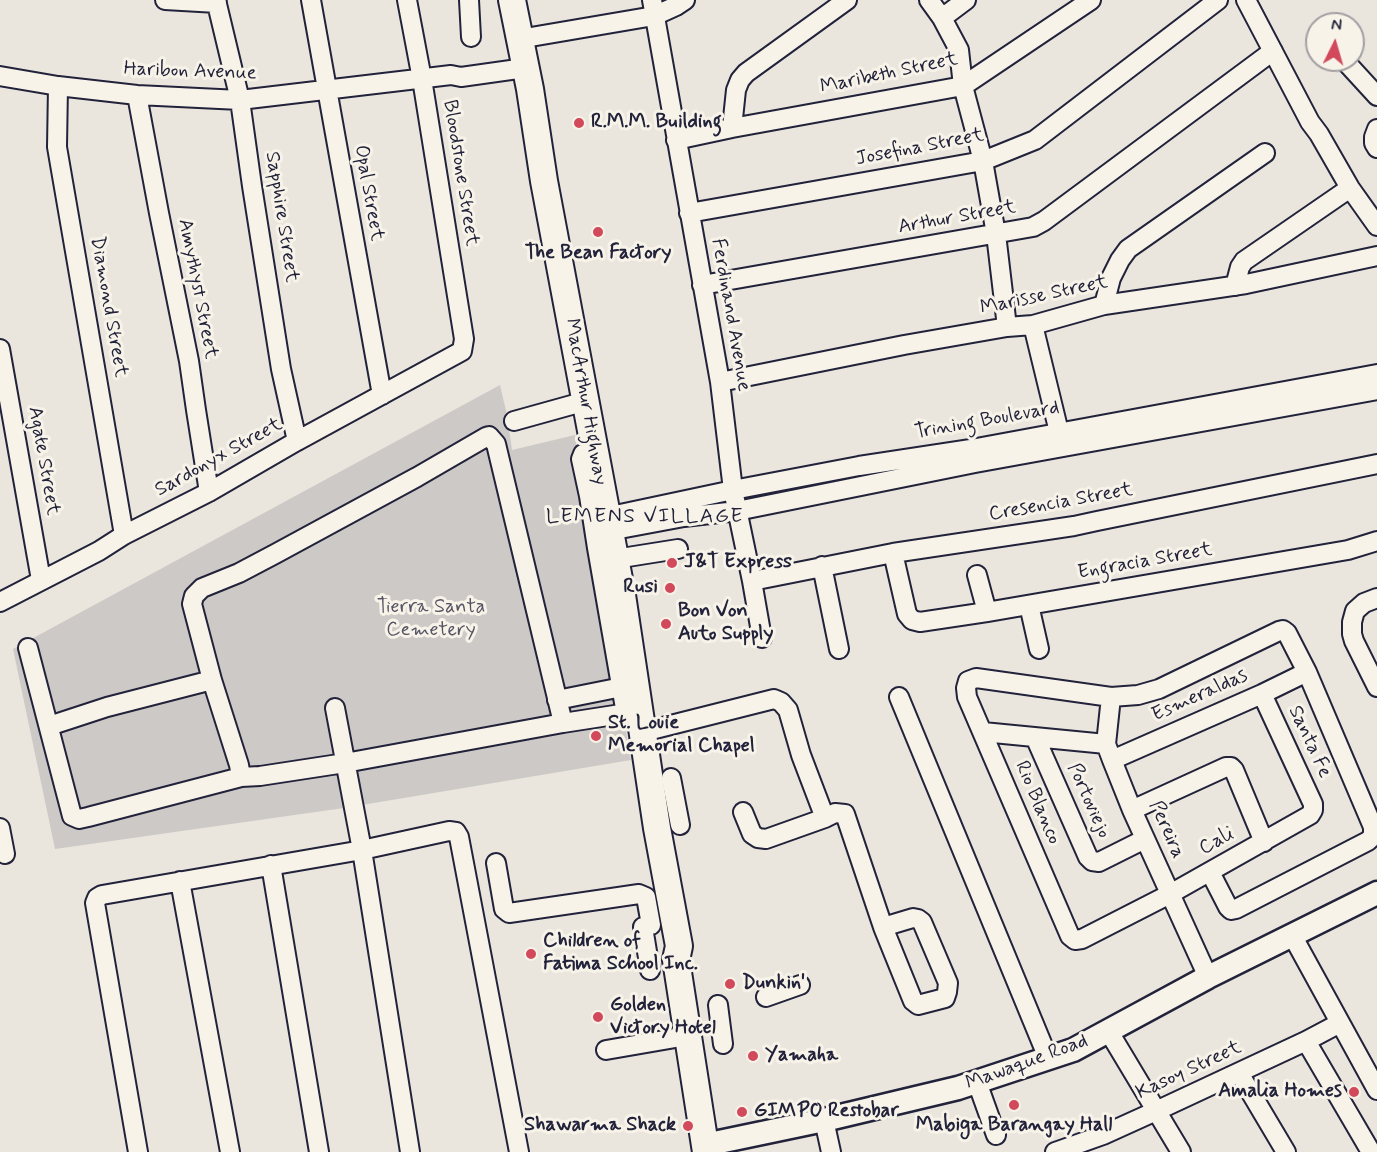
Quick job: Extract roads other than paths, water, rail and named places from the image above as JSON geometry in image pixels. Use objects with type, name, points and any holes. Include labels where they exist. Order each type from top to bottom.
[{"type":"highway","name":"MacArthur Highway","points":[[512,0],[595,451],[614,597],[629,685],[679,946],[676,960],[687,1036],[715,1149]]},
{"type":"highway","name":"MacArthur Highway","points":[[679,946],[691,957],[715,1149]]},
{"type":"main road","name":"Mawaque Road","points":[[715,1149],[977,1082],[1073,1050],[1163,1000],[1377,893]]},
{"type":"street","points":[[165,0],[217,1]]},
{"type":"street","name":"Opal Street","points":[[311,0],[382,395]]},
{"type":"street","name":"Bloodstone Street","points":[[407,0],[464,339],[460,353]]},
{"type":"street","points":[[469,0],[471,38]]},
{"type":"street","name":"Haribon Avenue","points":[[0,76],[58,86],[137,95],[240,100],[451,75],[460,70],[523,56],[653,8],[676,6],[685,0]]},
{"type":"street","points":[[732,128],[736,90],[740,80],[847,0]]},
{"type":"street","points":[[929,0],[942,18],[959,50],[963,86],[983,161],[996,234],[1007,327]]},
{"type":"street","points":[[942,18],[966,0]]},
{"type":"street","name":"Maribeth Street","points":[[676,140],[963,86],[1090,0]]},
{"type":"street","name":"Josefina Street","points":[[689,213],[983,161],[1035,141],[1218,0]]},
{"type":"street","points":[[1246,0],[1310,122],[1350,188],[1377,226]]},
{"type":"street","name":"Sapphire Street","points":[[217,1],[240,100],[281,369],[297,441]]},
{"type":"street","name":"Ferdinand Avenue","points":[[653,8],[720,382],[733,490],[762,638]]},
{"type":"street","name":"Arthur Street","points":[[702,285],[1033,227],[1273,51]]},
{"type":"street","points":[[1355,72],[1377,96]]},
{"type":"street","name":"Diamond Street","points":[[58,86],[57,147],[124,535]]},
{"type":"street","name":"Amythyst Street","points":[[137,95],[189,360],[209,492]]},
{"type":"street","points":[[1377,129],[1374,137],[1377,148]]},
{"type":"street","points":[[1104,305],[1112,278],[1128,249],[1265,153]]},
{"type":"street","points":[[1235,286],[1244,261],[1350,188]]},
{"type":"street","name":"Marisse Street","points":[[720,382],[904,345],[1007,327],[1033,325],[1104,305],[1235,286],[1377,256]]},
{"type":"street","points":[[1033,325],[1067,436]]},
{"type":"street","name":"Agate Street","points":[[0,349],[41,580]]},
{"type":"street","name":"Sardonyx Street","points":[[0,602],[209,492],[297,441],[460,353]]},
{"type":"street","name":"Trining Boulevard","points":[[606,535],[684,517],[737,511],[863,485],[973,456],[1377,374]]},
{"type":"street","name":"Trining Boulevard","points":[[1067,436],[1377,390]]},
{"type":"street","points":[[514,420],[586,401]]},
{"type":"street","points":[[241,777],[192,604],[197,591],[275,554],[489,436],[496,444],[563,723]]},
{"type":"street","name":"Trining Boulevard","points":[[606,535],[733,490],[859,466],[973,456]]},
{"type":"street","name":"Cresencia Street","points":[[752,581],[893,553],[1074,526],[1377,464]]},
{"type":"street","points":[[859,466],[863,485]]},
{"type":"street","points":[[606,535],[678,549]]},
{"type":"street","name":"Engracia Street","points":[[893,553],[907,614],[912,620],[920,622],[1348,550],[1377,542]]},
{"type":"street","points":[[822,566],[839,649]]},
{"type":"street","points":[[977,575],[987,612]]},
{"type":"street","points":[[1377,598],[1364,603],[1355,611],[1352,622],[1354,641],[1377,687]]},
{"type":"street","points":[[1029,605],[1038,649]]},
{"type":"street","points":[[1111,698],[1138,695],[1159,689],[1283,630],[1287,633],[1307,672],[1373,827],[1373,836],[1368,841],[1236,909],[1231,910],[1228,907],[1210,872]]},
{"type":"street","points":[[28,648],[72,816],[75,818],[88,817],[241,777],[345,763],[563,723],[637,719],[774,699],[781,702],[788,710],[801,755],[825,818]]},
{"type":"street","name":"Esmeraldas","points":[[1109,752],[1262,694],[1307,672]]},
{"type":"street","name":"Rio Blanco","points":[[1075,940],[1070,936],[982,732],[966,688],[968,681],[976,678],[1111,698]]},
{"type":"street","points":[[49,726],[107,707],[212,680]]},
{"type":"street","points":[[557,700],[629,685]]},
{"type":"street","name":"Santa Fe","points":[[1262,694],[1313,804],[1313,810]]},
{"type":"street","points":[[899,698],[1048,1058]]},
{"type":"street","name":"Pereira","points":[[1111,698],[1109,752],[1132,810],[1208,977]]},
{"type":"street","points":[[335,708],[362,850],[410,1152]]},
{"type":"street","points":[[982,732],[1035,737],[1109,752]]},
{"type":"street","name":"Portoviejo","points":[[1035,737],[1088,857],[1092,861],[1099,862],[1146,839]]},
{"type":"street","points":[[1132,810],[1226,767],[1231,767],[1264,842]]},
{"type":"street","points":[[671,778],[680,825]]},
{"type":"street","name":"Cali","points":[[1075,940],[1082,939],[1170,894],[1264,842],[1313,810]]},
{"type":"street","points":[[743,812],[752,834],[766,839],[835,813],[845,814],[883,927],[913,1001],[918,1005],[945,998],[948,983],[922,922],[913,918],[883,927]]},
{"type":"street","points":[[0,828],[5,854]]},
{"type":"street","points":[[138,1152],[95,903],[97,898],[102,895],[362,850],[449,831],[456,832],[459,837],[519,1152]]},
{"type":"street","points":[[496,862],[504,909],[512,914],[639,894],[646,897],[650,969]]},
{"type":"street","points":[[272,865],[319,1152]]},
{"type":"street","points":[[180,881],[230,1152]]},
{"type":"street","points":[[1292,935],[1377,1090]]},
{"type":"street","points":[[766,997],[800,986]]},
{"type":"street","points":[[718,1005],[723,1044]]},
{"type":"street","name":"Kasoy Street","points":[[1055,1152],[1104,1143],[1156,1111],[1340,1023]]},
{"type":"street","points":[[1109,1032],[1181,1152]]},
{"type":"street","points":[[606,1050],[687,1036]]},
{"type":"street","points":[[1306,1041],[1371,1152]]},
{"type":"street","points":[[1239,1073],[1286,1152]]},
{"type":"street","points":[[977,1082],[996,1135]]},
{"type":"street","points":[[824,1120],[831,1152]]},
{"type":"place","name":"R.M.M. Building","points":[[579,123]]},
{"type":"place","name":"The Bean Factory","points":[[598,232]]},
{"type":"place","name":"J&T Express","points":[[672,563]]},
{"type":"place","name":"Rusi","points":[[670,588]]},
{"type":"place","name":"Bon Von Auto Supply","points":[[666,624]]},
{"type":"place","name":"St. Louie Memorial Chapel","points":[[596,736]]},
{"type":"place","name":"Children of Fatima School Inc.","points":[[531,954]]},
{"type":"place","name":"Dunkin'","points":[[730,984]]},
{"type":"place","name":"Golden Victory Hotel","points":[[598,1017]]},
{"type":"place","name":"Yamaha","points":[[753,1056]]},
{"type":"place","name":"Amalia Homes","points":[[1354,1092]]},
{"type":"place","name":"Mabiga Barangay Hall","points":[[1014,1105]]},
{"type":"place","name":"GIMPO Restobar","points":[[742,1112]]},
{"type":"place","name":"Shawarma Shack","points":[[688,1126]]},
{"type":"district","name":"LEMENS VILLAGE","points":[[645,518]]},
{"type":"park label","name":"Tierra Santa Cemetery","points":[[431,620]]}]
